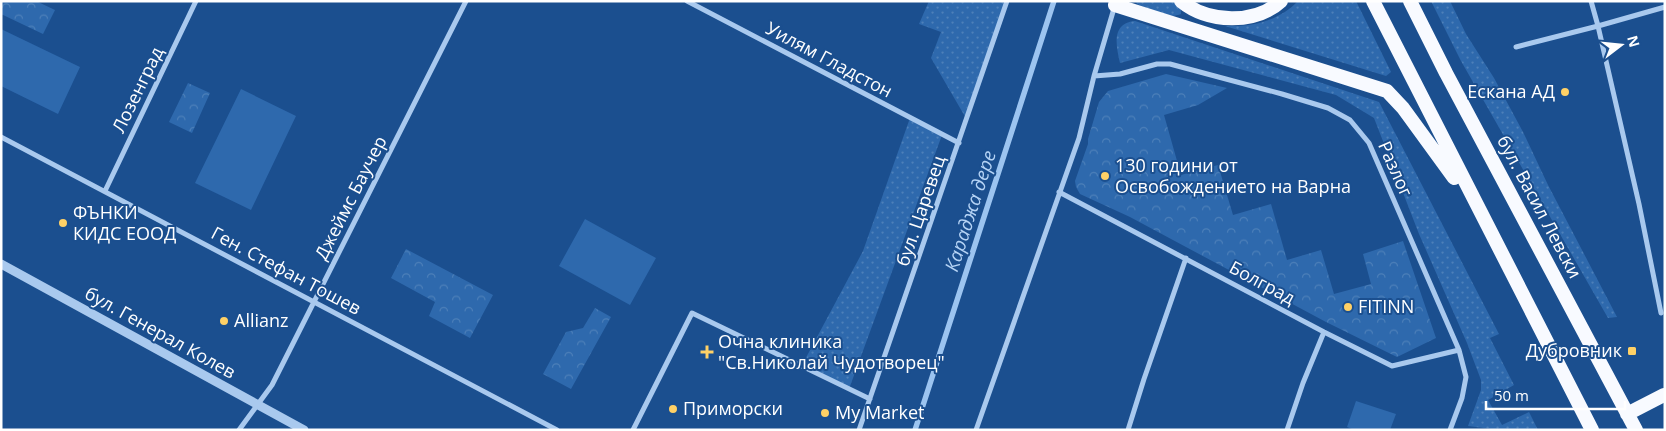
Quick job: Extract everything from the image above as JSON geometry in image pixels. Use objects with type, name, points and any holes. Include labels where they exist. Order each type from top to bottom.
[{"type":"highway","points":[[1181,1],[1189,8],[1201,13],[1231,18],[1263,13],[1281,1]]},
{"type":"highway","points":[[1373,1],[1478,211],[1592,430]]},
{"type":"highway","name":"бул. Васил Левски","points":[[1410,1],[1446,73],[1636,430]]},
{"type":"highway","points":[[1115,3],[1387,91],[1403,108],[1478,211]]},
{"type":"highway","points":[[1568,384],[1584,430]]},
{"type":"highway","points":[[1628,414],[1664,395]]},
{"type":"street","name":"Лозенград","points":[[105,191],[196,1]]},
{"type":"street","name":"Джеймс Баучер","points":[[239,430],[272,385],[466,1]]},
{"type":"street","name":"Уилям Гладстон","points":[[687,1],[959,143]]},
{"type":"street","name":"бул. Царевец","points":[[859,430],[1008,1]]},
{"type":"street","points":[[1591,1],[1639,204],[1661,313]]},
{"type":"street","points":[[976,430],[1079,138],[1115,3]]},
{"type":"street","points":[[1516,47],[1665,7]]},
{"type":"street","name":"Разлог","points":[[1094,76],[1120,74],[1157,64],[1170,64],[1328,108],[1350,120],[1369,143],[1459,350],[1466,377],[1462,398],[1450,430]]},
{"type":"street","name":"Ген. Стефан Тошев","points":[[1,137],[557,430]]},
{"type":"street","name":"Болград","points":[[1059,192],[1392,366],[1459,350]]},
{"type":"street","points":[[1128,430],[1186,258]]},
{"type":"street","name":"бул. Генерал Колев","points":[[1,264],[304,430]]},
{"type":"street","points":[[633,430],[692,313],[870,398]]},
{"type":"street","points":[[1286,430],[1324,332]]},
{"type":"green space","points":[[1,1],[36,1],[55,10],[43,34],[1,14]]},
{"type":"green space","points":[[929,1],[1007,1],[967,120],[931,58],[941,32],[919,24]]},
{"type":"green space","points":[[1136,1],[1173,1],[1181,9],[1181,14],[1164,15],[1137,4]]},
{"type":"green space","points":[[1298,1],[1356,1],[1391,72],[1386,76],[1225,26],[1255,24],[1274,18],[1291,8]]},
{"type":"green space","points":[[1431,1],[1450,1],[1466,34],[1494,78],[1523,132],[1548,185],[1617,317],[1608,318],[1461,61]]},
{"type":"green space","points":[[1135,21],[1379,102],[1499,334],[1490,338],[1514,385],[1488,400],[1502,425],[1529,412],[1538,430],[1499,430],[1468,426],[1481,390],[1481,380],[1467,343],[1419,234],[1374,118],[1336,95],[1169,50],[1120,63],[1117,50],[1117,36],[1122,26]]},
{"type":"green space","points":[[1,29],[80,67],[58,114],[1,86]]},
{"type":"green space","points":[[1166,74],[1227,88],[1198,105],[1164,115],[1181,175],[1218,165],[1233,215],[1271,204],[1287,260],[1321,250],[1334,294],[1371,284],[1363,254],[1403,241],[1436,338],[1397,357],[1326,322],[1130,217],[1080,194],[1075,181],[1088,144],[1099,102],[1108,91]]},
{"type":"green space","points":[[188,83],[210,93],[192,133],[169,122]]},
{"type":"green space","points":[[241,89],[296,116],[251,210],[195,183]]},
{"type":"green space","points":[[910,118],[942,135],[849,389],[801,367],[863,251]]},
{"type":"green space","points":[[585,219],[656,258],[630,305],[559,266]]},
{"type":"green space","points":[[406,249],[493,295],[470,338],[429,316],[435,302],[391,278]]},
{"type":"green space","points":[[595,308],[611,317],[571,389],[543,374],[566,332],[583,328]]},
{"type":"green space","points":[[1356,401],[1396,414],[1390,430],[1354,430],[1347,427]]},
{"type":"waterway","name":"Караджа дере","points":[[915,430],[1054,1]]},
{"type":"place","name":"Ескана АД","points":[[1565,92]]},
{"type":"place","name":"130 години от Освобождението на Варна","points":[[1105,176]]},
{"type":"place","name":"ФЪНКИ КИДС ЕООД","points":[[63,223]]},
{"type":"place","name":"FITINN","points":[[1348,307]]},
{"type":"place","name":"Allianz","points":[[224,321]]},
{"type":"place","name":"Дубровник","points":[[1632,351]]},
{"type":"place","name":"Очна клиника \"Св.Николай Чудотворец\"","points":[[707,352]]},
{"type":"place","name":"Приморски","points":[[673,409]]},
{"type":"place","name":"My Market","points":[[825,413]]}]
